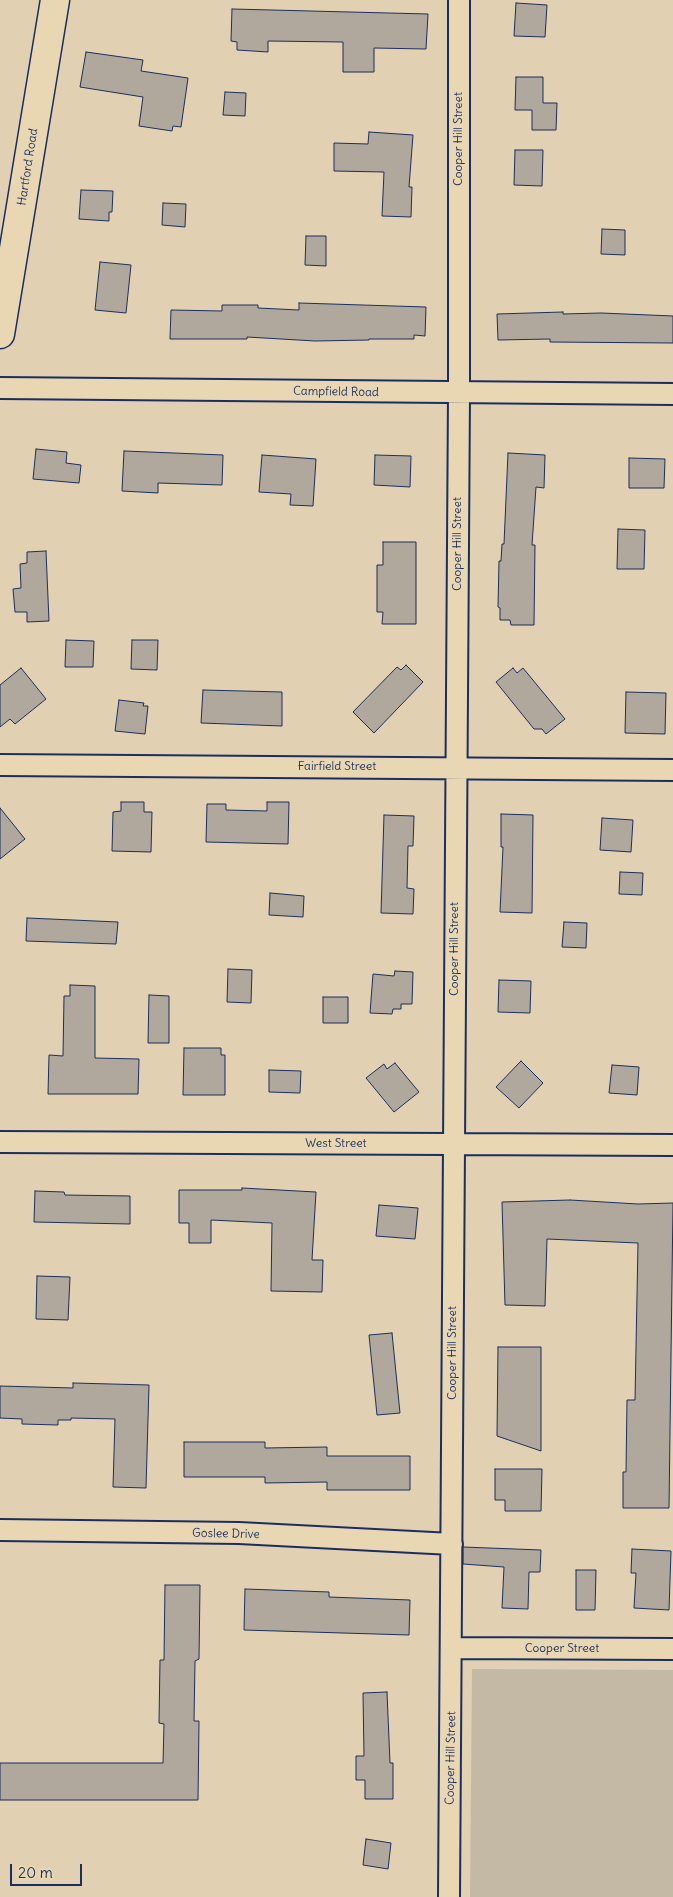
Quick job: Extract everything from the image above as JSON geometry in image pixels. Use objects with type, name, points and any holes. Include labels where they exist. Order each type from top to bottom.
[{"type":"main road","name":"Hartford Road","points":[[0,334],[55,0]]},
{"type":"street","name":"Cooper Hill Street","points":[[450,1897],[459,394],[459,0]]},
{"type":"street","name":"Campfield Road","points":[[0,388],[459,394],[673,394]]},
{"type":"street","name":"Fairfield Street","points":[[0,765],[673,770]]},
{"type":"street","name":"West Street","points":[[0,1142],[673,1145]]},
{"type":"street","name":"Goslee Drive","points":[[0,1530],[239,1533],[452,1544]]},
{"type":"street","name":"Cooper Street","points":[[452,1648],[673,1649]]},
{"type":"shaded area","points":[[472,1669],[673,1670],[673,1897],[470,1897]]},
{"type":"building","points":[[516,3],[547,5],[545,37],[514,36]]},
{"type":"building","points":[[232,9],[428,14],[426,49],[374,48],[374,72],[343,72],[343,42],[268,41],[268,52],[237,50],[237,42],[231,41]]},
{"type":"building","points":[[86,52],[143,60],[141,71],[188,78],[181,127],[173,126],[172,131],[139,126],[143,97],[80,87]]},
{"type":"building","points":[[516,77],[543,77],[543,103],[557,103],[556,130],[532,130],[532,110],[515,110]]},
{"type":"building","points":[[225,92],[246,93],[245,116],[223,115]]},
{"type":"building","points":[[369,132],[413,135],[409,187],[412,187],[411,217],[382,216],[384,172],[334,171],[334,143],[368,144]]},
{"type":"building","points":[[515,150],[543,150],[542,186],[514,185]]},
{"type":"building","points":[[81,190],[113,191],[112,212],[109,212],[109,221],[79,219]]},
{"type":"building","points":[[163,203],[186,204],[185,227],[162,225]]},
{"type":"building","points":[[602,229],[625,230],[625,255],[601,254]]},
{"type":"building","points":[[306,236],[326,236],[326,266],[305,265]]},
{"type":"building","points":[[100,262],[131,265],[126,313],[95,310]]},
{"type":"building","points":[[299,303],[426,307],[425,336],[414,335],[414,339],[315,341],[247,337],[247,339],[170,339],[171,310],[222,311],[222,305],[258,305],[258,308],[299,310]]},
{"type":"building","points":[[563,312],[563,314],[601,313],[673,316],[673,343],[550,342],[550,339],[498,340],[497,314]]},
{"type":"building","points":[[36,449],[67,452],[66,463],[81,465],[79,483],[33,479]]},
{"type":"building","points":[[124,451],[223,455],[222,485],[158,483],[158,493],[122,491]]},
{"type":"building","points":[[508,453],[545,455],[544,488],[536,487],[532,545],[535,545],[534,625],[511,625],[510,620],[500,620],[500,608],[498,607],[499,561],[501,561],[502,544],[504,544]]},
{"type":"building","points":[[262,455],[316,459],[313,506],[290,505],[291,494],[259,492]]},
{"type":"building","points":[[375,455],[411,456],[410,487],[374,485]]},
{"type":"building","points":[[629,458],[665,459],[664,488],[629,488]]},
{"type":"building","points":[[618,529],[645,530],[644,569],[617,569]]},
{"type":"building","points":[[383,542],[416,542],[416,624],[382,624],[383,612],[377,612],[377,565],[383,565]]},
{"type":"building","points":[[46,551],[49,621],[27,622],[27,612],[15,612],[13,589],[21,588],[20,564],[27,563],[27,552]]},
{"type":"building","points":[[66,640],[94,641],[93,667],[65,667]]},
{"type":"building","points":[[132,640],[158,640],[157,670],[131,669]]},
{"type":"building","points":[[406,665],[423,682],[374,733],[353,712],[397,667],[401,670]]},
{"type":"building","points":[[21,668],[46,699],[15,724],[10,719],[0,727],[0,685]]},
{"type":"building","points":[[513,668],[517,673],[523,668],[565,719],[546,734],[542,729],[534,729],[496,682]]},
{"type":"building","points":[[203,690],[282,692],[282,726],[201,723]]},
{"type":"building","points":[[626,692],[666,693],[665,734],[625,733]]},
{"type":"building","points":[[119,700],[144,703],[143,706],[148,706],[145,734],[115,731]]},
{"type":"building","points":[[121,802],[144,802],[144,812],[152,812],[151,852],[112,851],[113,812],[121,811]]},
{"type":"building","points":[[267,802],[289,802],[288,844],[206,842],[207,804],[226,804],[226,810],[267,811]]},
{"type":"building","points":[[0,808],[25,839],[0,859]]},
{"type":"building","points":[[501,814],[533,815],[532,913],[500,912],[503,847],[501,847]]},
{"type":"building","points":[[384,815],[414,816],[413,846],[408,846],[407,888],[414,889],[413,914],[381,913]]},
{"type":"building","points":[[602,818],[633,820],[631,852],[600,850]]},
{"type":"building","points":[[620,872],[643,873],[642,895],[619,894]]},
{"type":"building","points":[[270,893],[304,896],[303,917],[269,915]]},
{"type":"building","points":[[27,918],[118,922],[116,944],[26,941]]},
{"type":"building","points":[[564,922],[587,923],[586,948],[562,947]]},
{"type":"building","points":[[228,969],[252,970],[251,1003],[227,1002]]},
{"type":"building","points":[[395,971],[413,972],[412,1004],[401,1004],[401,1009],[393,1009],[392,1014],[370,1013],[373,974],[394,976]]},
{"type":"building","points":[[499,980],[531,981],[530,1013],[498,1012]]},
{"type":"building","points":[[70,985],[95,986],[95,1058],[139,1059],[138,1094],[48,1094],[49,1055],[63,1056],[64,996],[70,996]]},
{"type":"building","points":[[149,995],[169,996],[169,1043],[148,1043]]},
{"type":"building","points":[[323,997],[348,997],[348,1023],[323,1023]]},
{"type":"building","points":[[184,1048],[221,1048],[221,1055],[225,1055],[225,1095],[183,1095]]},
{"type":"building","points":[[521,1061],[543,1083],[519,1108],[496,1087]]},
{"type":"building","points":[[395,1063],[419,1092],[394,1112],[366,1078],[384,1064],[387,1069]]},
{"type":"building","points":[[612,1065],[639,1067],[637,1095],[609,1093]]},
{"type":"building","points":[[269,1070],[301,1071],[300,1093],[269,1092]]},
{"type":"building","points":[[242,1188],[316,1192],[312,1260],[323,1260],[322,1292],[271,1291],[272,1223],[211,1220],[211,1243],[189,1243],[189,1223],[179,1223],[179,1190],[242,1190]]},
{"type":"building","points":[[35,1191],[64,1192],[65,1195],[130,1196],[130,1224],[34,1222]]},
{"type":"building","points":[[570,1200],[638,1204],[673,1203],[669,1508],[623,1508],[623,1472],[626,1472],[627,1400],[635,1400],[638,1243],[547,1239],[545,1306],[505,1305],[502,1202]]},
{"type":"building","points":[[379,1205],[418,1208],[415,1239],[376,1236]]},
{"type":"building","points":[[37,1276],[70,1277],[68,1320],[36,1319]]},
{"type":"building","points":[[392,1333],[400,1413],[377,1415],[369,1335]]},
{"type":"building","points":[[498,1347],[541,1347],[541,1451],[497,1436]]},
{"type":"building","points":[[73,1383],[149,1385],[146,1488],[113,1487],[115,1419],[71,1418],[71,1420],[58,1420],[58,1425],[22,1424],[22,1419],[0,1418],[0,1386],[73,1388]]},
{"type":"building","points":[[184,1442],[265,1442],[265,1448],[327,1447],[327,1456],[410,1456],[410,1490],[327,1490],[327,1482],[265,1483],[265,1477],[184,1477]]},
{"type":"building","points":[[495,1469],[542,1469],[541,1511],[505,1511],[505,1500],[495,1500]]},
{"type":"building","points":[[463,1547],[541,1550],[540,1572],[529,1572],[528,1609],[502,1608],[504,1567],[463,1564]]},
{"type":"building","points":[[632,1549],[671,1551],[669,1610],[634,1608],[636,1573],[631,1573]]},
{"type":"building","points":[[576,1570],[596,1570],[595,1610],[576,1610]]},
{"type":"building","points":[[165,1585],[200,1585],[199,1659],[195,1661],[194,1721],[199,1721],[198,1800],[0,1800],[0,1763],[163,1763],[164,1724],[159,1723],[160,1660],[164,1660]]},
{"type":"building","points":[[245,1589],[329,1592],[329,1597],[410,1600],[409,1635],[244,1630]]},
{"type":"building","points":[[387,1692],[390,1763],[393,1763],[393,1799],[365,1799],[365,1780],[356,1780],[356,1756],[364,1756],[363,1693]]},
{"type":"building","points":[[366,1839],[391,1843],[388,1869],[363,1865]]}]
